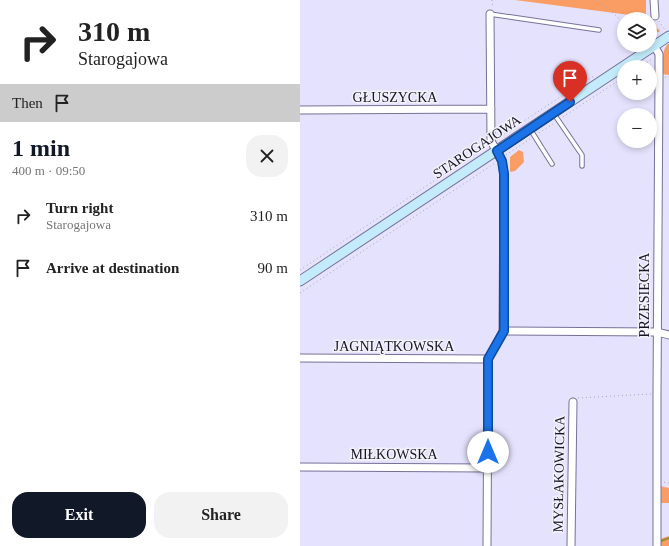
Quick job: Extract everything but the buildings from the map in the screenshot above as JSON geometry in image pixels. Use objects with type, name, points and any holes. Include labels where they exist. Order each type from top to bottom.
[{"type":"street","points":[[654,0],[655,12]]},
{"type":"street","points":[[487,546],[488,359],[504,331],[504,174],[502,161],[491,141],[490,14]]},
{"type":"street","name":"STAROGAJOWA","points":[[657,43],[668,34]]},
{"type":"street","name":"STAROGAJOWA","points":[[300,281],[497,151],[556,117],[646,52]]},
{"type":"street","name":"PRZESIECKA","points":[[657,52],[659,76],[657,546]]},
{"type":"street","name":"GŁUSZYCKA","points":[[300,110],[490,110]]},
{"type":"street","points":[[504,331],[657,332],[669,335]]},
{"type":"street","name":"JAGNIĄTKOWSKA","points":[[300,358],[488,359]]},
{"type":"street","name":"MYSŁAKOWICKA","points":[[571,546],[573,402]]},
{"type":"street","name":"MIŁKOWSKA","points":[[300,467],[488,468]]},
{"type":"lane","points":[[490,14],[599,30]]},
{"type":"lane","points":[[556,117],[582,155],[582,166]]},
{"type":"lane","points":[[532,132],[552,164]]},
{"type":"path","points":[[596,0],[617,16]]},
{"type":"path","points":[[657,19],[668,34]]},
{"type":"path","points":[[506,154],[532,132],[617,81]]},
{"type":"path","points":[[300,270],[489,144]]},
{"type":"path","points":[[300,293],[496,162]]},
{"type":"path","points":[[573,402],[578,398],[657,394]]},
{"type":"shaded area","points":[[515,0],[646,0],[646,12],[617,12],[617,13]]},
{"type":"shaded area","points":[[669,43],[669,75],[662,74],[664,53],[666,46]]},
{"type":"shaded area","points":[[519,150],[523,152],[524,162],[515,171],[510,172],[510,157]]},
{"type":"shaded area","points":[[660,486],[669,488],[669,503],[660,503]]},
{"type":"shaded area","points":[[669,536],[669,546],[659,546],[660,539]]},
{"type":"waterway","points":[[661,541],[669,538]]},
{"type":"route","points":[[488,452],[488,359],[504,331],[504,174],[502,161],[497,151],[570,102]]}]
